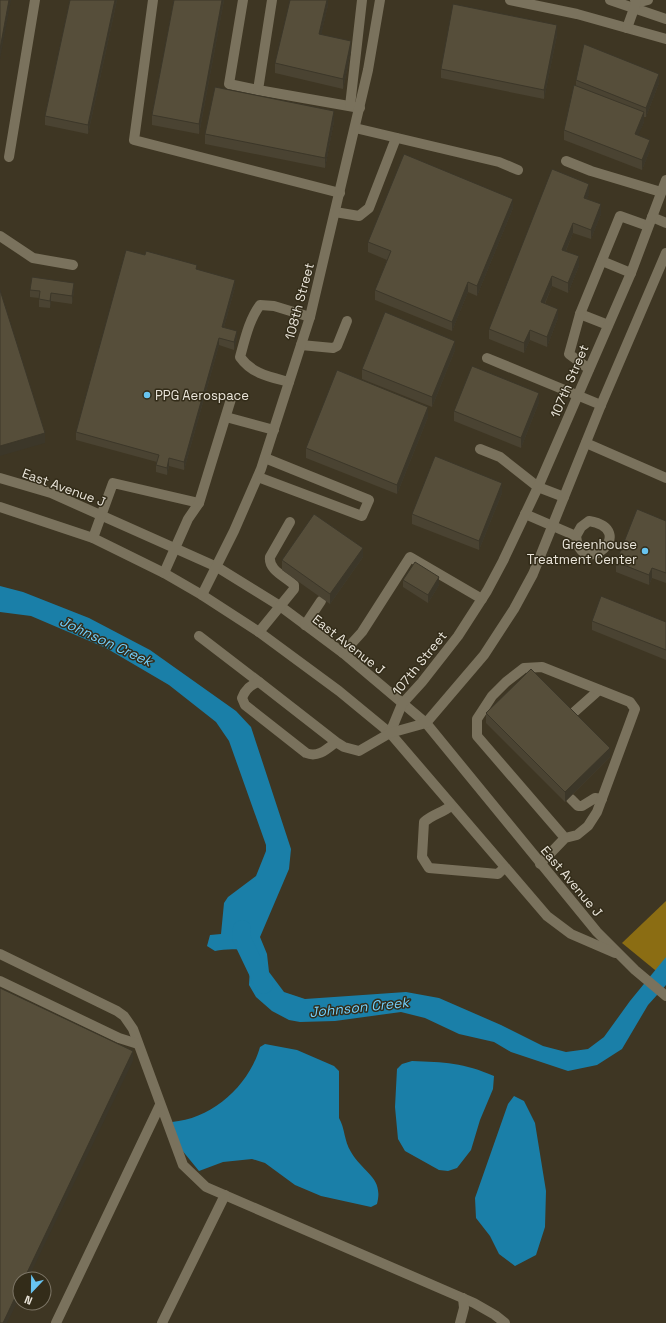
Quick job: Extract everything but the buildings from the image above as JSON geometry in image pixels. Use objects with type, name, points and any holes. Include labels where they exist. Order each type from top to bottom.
[{"type":"street","points":[[9,157],[35,0]]},
{"type":"street","points":[[153,0],[134,140],[340,193]]},
{"type":"street","points":[[243,0],[229,84],[355,107],[362,0]]},
{"type":"street","points":[[258,90],[272,0]]},
{"type":"street","name":"108th Street","points":[[202,595],[217,567],[258,477],[310,317],[355,128],[355,107],[368,70],[380,0]]},
{"type":"street","points":[[510,0],[549,4],[666,39]]},
{"type":"street","points":[[610,0],[635,4],[666,19]]},
{"type":"street","points":[[635,4],[648,0]]},
{"type":"street","points":[[627,28],[635,4]]},
{"type":"street","points":[[355,128],[499,162],[518,170]]},
{"type":"street","points":[[335,212],[359,216],[369,208],[396,138]]},
{"type":"street","points":[[566,161],[661,192]]},
{"type":"street","name":"107th Street","points":[[390,733],[402,704],[422,682],[458,636],[482,599],[525,514],[631,272],[666,180]]},
{"type":"street","points":[[589,369],[569,354],[580,314],[620,216],[650,222],[666,223]]},
{"type":"street","points":[[0,236],[33,258],[73,265]]},
{"type":"street","points":[[199,636],[344,747],[360,751],[390,733],[426,724],[484,655],[514,609],[533,574],[601,405],[666,253]]},
{"type":"street","points":[[602,262],[631,272]]},
{"type":"street","points":[[289,382],[256,372],[246,366],[240,357],[244,340],[253,315],[260,305],[274,306],[310,317]]},
{"type":"street","points":[[580,314],[608,325]]},
{"type":"street","points":[[301,345],[333,348],[337,346],[347,321]]},
{"type":"street","points":[[487,358],[601,405]]},
{"type":"street","points":[[164,573],[188,519],[199,503],[231,399]]},
{"type":"street","points":[[226,417],[274,430]]},
{"type":"street","points":[[586,444],[666,478]]},
{"type":"street","points":[[480,449],[500,457],[538,487],[564,497]]},
{"type":"street","points":[[258,477],[362,516],[369,500],[265,458]]},
{"type":"street","name":"East Avenue J","points":[[0,478],[51,493],[217,567],[280,606],[343,653],[426,724],[540,864],[619,955],[666,996]]},
{"type":"street","points":[[93,538],[113,483],[199,503]]},
{"type":"street","name":"East Avenue J","points":[[0,507],[93,538],[164,573],[202,595],[259,632],[339,690],[390,733],[504,868],[547,916],[571,934],[619,955]]},
{"type":"street","points":[[525,514],[576,536]]},
{"type":"street","points":[[259,632],[294,590],[294,585],[269,563],[270,557],[290,522]]},
{"type":"street","points":[[343,653],[362,632],[410,557],[482,599]]},
{"type":"street","points":[[305,625],[321,601]]},
{"type":"street","points":[[540,864],[566,838],[578,835],[588,826],[598,812],[635,709],[630,702],[542,667],[524,668],[506,682],[492,696],[477,719],[477,736],[566,838]]},
{"type":"street","points":[[259,682],[253,684],[244,693],[242,698],[245,705],[306,753],[312,756],[318,755],[336,742]]},
{"type":"street","points":[[572,714],[599,690]]},
{"type":"street","points":[[571,799],[578,806],[582,806],[595,798],[602,799]]},
{"type":"street","points":[[451,806],[445,811],[433,814],[424,822],[422,857],[429,868],[498,874],[504,868]]},
{"type":"street","points":[[0,954],[117,1011],[124,1016],[133,1029],[183,1165],[206,1187],[463,1298],[496,1315],[505,1323]]},
{"type":"street","points":[[0,981],[119,1038],[138,1044]]},
{"type":"street","points":[[56,1323],[160,1105]]},
{"type":"street","points":[[162,1323],[225,1195]]},
{"type":"street","points":[[460,1323],[464,1308],[463,1298]]},
{"type":"shaded area","points":[[666,901],[666,979],[622,943]]},
{"type":"water","points":[[0,586],[23,592],[89,618],[150,650],[236,711],[251,727],[291,849],[289,869],[260,937],[267,954],[269,972],[284,992],[305,999],[406,992],[439,998],[501,1025],[543,1046],[566,1052],[588,1049],[604,1037],[630,1001],[666,957],[666,985],[648,1005],[622,1049],[597,1065],[568,1071],[511,1052],[494,1042],[459,1034],[425,1018],[401,1012],[335,1021],[300,1022],[289,1020],[272,1011],[256,997],[249,985],[250,966],[256,957],[242,950],[231,949],[215,951],[207,946],[210,935],[221,934],[224,903],[228,897],[256,876],[266,851],[266,845],[229,741],[216,722],[169,685],[106,648],[31,616],[0,612]]},
{"type":"water","points":[[265,1044],[297,1050],[334,1066],[339,1071],[339,1118],[351,1152],[375,1181],[378,1187],[377,1204],[371,1207],[321,1196],[295,1185],[265,1163],[252,1159],[223,1162],[199,1171],[181,1149],[172,1122],[187,1120],[201,1114],[215,1107],[227,1098],[247,1075],[255,1061],[260,1047]]},
{"type":"water","points":[[412,1061],[454,1064],[473,1068],[494,1076],[493,1089],[480,1120],[471,1150],[457,1168],[448,1171],[439,1170],[405,1151],[398,1139],[395,1107],[397,1069],[402,1064]]},
{"type":"water","points":[[514,1096],[524,1101],[535,1123],[546,1191],[545,1227],[536,1255],[515,1266],[499,1254],[490,1236],[476,1218],[475,1198],[508,1104]]},
{"type":"waterway","name":"Johnson Creek","points":[[242,929],[241,937],[264,985]]},
{"type":"place","name":"PPG Aerospace","points":[[147,395]]},
{"type":"place","name":"Greenhouse Treatment Center","points":[[645,551]]}]
